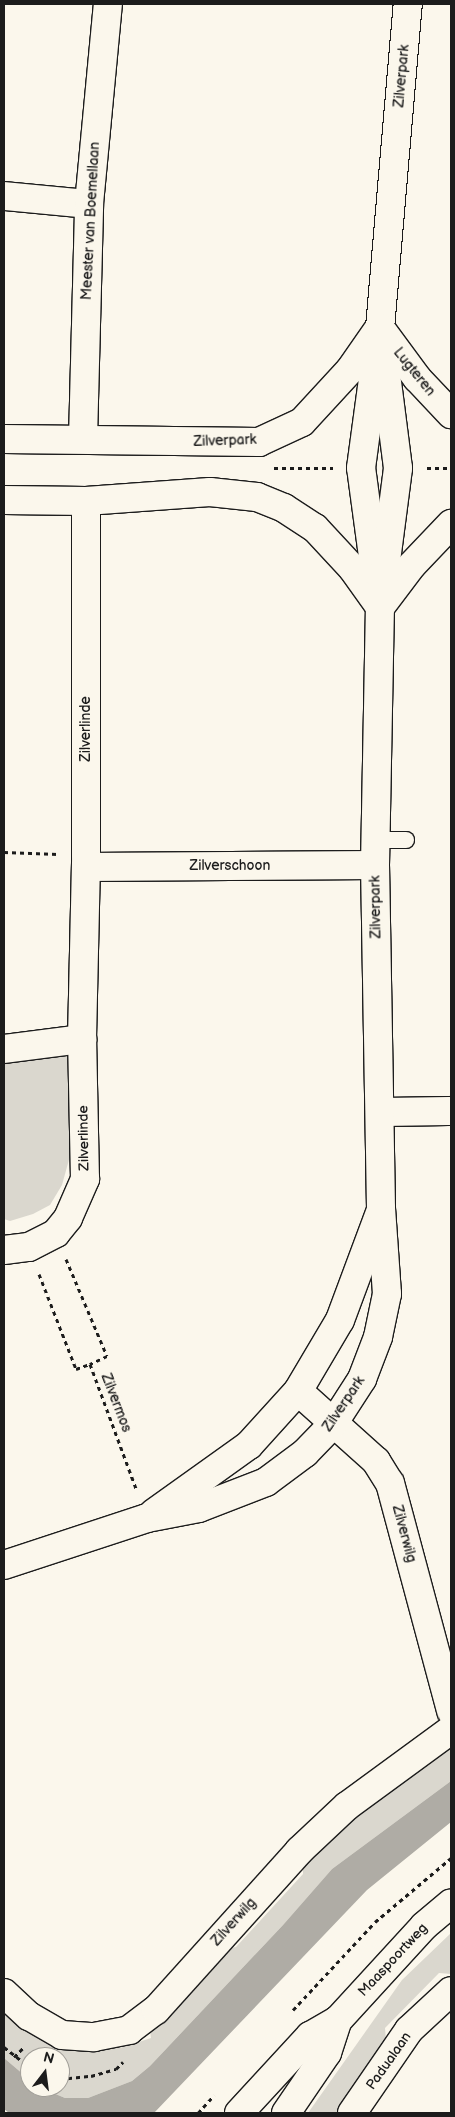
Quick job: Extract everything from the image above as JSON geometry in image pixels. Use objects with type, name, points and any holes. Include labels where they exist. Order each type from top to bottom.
[{"type":"street","name":"Meester van Boemellaan","points":[[83,439],[89,204],[108,4]]},
{"type":"street","name":"Zilverpark","points":[[380,607],[361,468],[380,328],[408,4]]},
{"type":"street","points":[[4,196],[89,204]]},
{"type":"street","name":"Zilverpark","points":[[4,439],[259,442],[302,422],[350,370],[380,328]]},
{"type":"street","name":"Zilverpark","points":[[4,1565],[147,1518],[200,1508],[266,1482],[305,1453],[334,1424],[362,1379],[378,1337],[387,1294],[381,1208],[375,853],[380,607],[398,468],[380,328]]},
{"type":"street","name":"Lugteren","points":[[380,328],[417,378],[451,414]]},
{"type":"street","points":[[4,500],[86,501],[210,492],[257,498],[284,508],[315,528],[353,568],[380,607],[412,565],[451,524]]},
{"type":"street","name":"Zilverlinde","points":[[56,1234],[68,1218],[84,1179],[82,1040],[86,861],[86,501]]},
{"type":"street","name":"Zilverschoon","points":[[86,861],[375,853]]},
{"type":"street","points":[[4,1049],[82,1040]]},
{"type":"street","points":[[380,1112],[451,1110]]},
{"type":"street","name":"Zilverpark","points":[[147,1518],[249,1445],[298,1391],[340,1320],[381,1208]]},
{"type":"street","points":[[17,1248],[56,1234]]},
{"type":"street","name":"Zilverwilg","points":[[298,1391],[376,1461],[390,1483],[451,1712]]},
{"type":"street","name":"Zilverwilg","points":[[4,1994],[29,2016],[62,2035],[94,2037],[129,2030],[156,2010],[299,1851],[347,1806],[451,1730]]},
{"type":"street","name":"Maaspoortweg","points":[[239,2113],[310,2036],[338,2020],[424,1926],[451,1903]]},
{"type":"street","name":"Padualaan","points":[[352,2113],[409,2030],[451,1992]]},
{"type":"street","name":"Maaspoortweg","points":[[286,2113],[326,2053],[338,2020]]},
{"type":"lane","points":[[375,853],[406,840]]},
{"type":"path","points":[[4,852],[86,861]]},
{"type":"path","name":"Zilvermos","points":[[56,1234],[106,1356],[90,1364],[147,1518]]},
{"type":"path","points":[[17,1248],[76,1369],[90,1364]]},
{"type":"path","points":[[290,2014],[375,1922],[451,1858]]},
{"type":"path","points":[[4,2047],[20,2060]]},
{"type":"path","points":[[14,2056],[20,2051]]},
{"type":"path","points":[[198,2113],[217,2092]]},
{"type":"shaded area","points":[[72,1041],[70,1156],[62,1185],[50,1205],[33,1214],[10,1221],[4,1219],[4,1051]]},
{"type":"shaded area","points":[[451,1742],[451,1781],[332,1869],[283,1925],[150,2066],[132,2081],[88,2098],[65,2098],[63,2097],[70,2097],[70,2047],[20,2047],[20,2072],[4,2058],[4,1991],[87,2047],[120,2048],[151,2038],[149,2023],[223,1950],[236,1947],[303,1874],[303,1861],[364,1808]]},
{"type":"shaded area","points":[[451,1781],[451,1822],[367,1890],[154,2113],[9,2113],[4,2109],[4,2058],[20,2072],[20,2097],[88,2098],[132,2081],[150,2066],[283,1925],[332,1869]]},
{"type":"shaded area","points":[[451,1933],[451,1974],[439,1973],[385,2028],[386,2040],[379,2049],[381,2051],[338,2113],[308,2113],[402,1980]]}]
